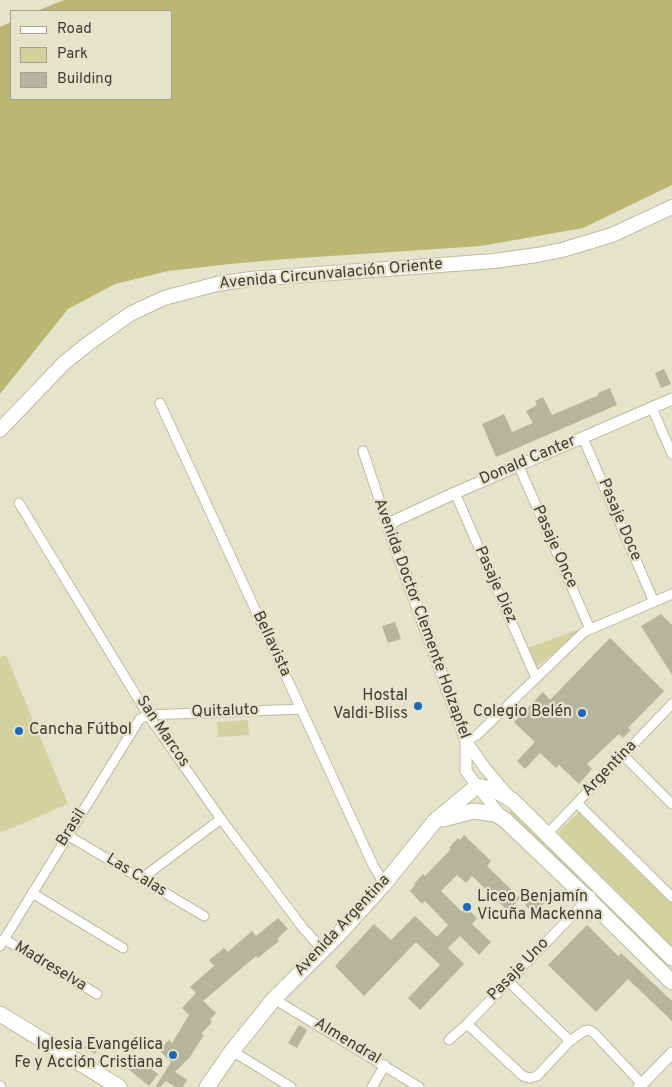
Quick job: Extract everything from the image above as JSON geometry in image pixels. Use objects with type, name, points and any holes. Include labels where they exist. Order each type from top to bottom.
[{"type":"main road","name":"Avenida Circunvalación Oriente","points":[[0,430],[64,363],[88,343],[130,314],[164,298],[217,284],[251,279],[485,262],[537,255],[570,248],[612,235],[672,207]]},
{"type":"main road","points":[[435,821],[477,786],[495,790],[512,800],[672,958]]},
{"type":"main road","points":[[435,821],[474,811],[495,814],[504,818]]},
{"type":"main road","name":"Avenida Doctor Clemente Holzapfel","points":[[504,818],[669,974]]},
{"type":"main road","name":"Avenida Argentina","points":[[207,1087],[232,1051],[274,999],[339,934],[384,884],[435,821]]},
{"type":"main road","points":[[0,1014],[119,1087]]},
{"type":"street","name":"Donald Canter","points":[[389,528],[392,522],[518,464],[672,399]]},
{"type":"street","name":"Bellavista","points":[[160,403],[373,865],[384,884]]},
{"type":"street","points":[[652,408],[672,454]]},
{"type":"street","name":"Pasaje Doce","points":[[583,438],[654,602]]},
{"type":"street","name":"Avenida Doctor Clemente Holzapfel","points":[[363,451],[466,741],[466,771],[504,818]]},
{"type":"street","name":"Pasaje Once","points":[[518,464],[590,629]]},
{"type":"street","name":"Pasaje Diez","points":[[455,493],[536,678]]},
{"type":"street","name":"San Marcos","points":[[18,503],[148,715],[221,819],[303,928],[322,949]]},
{"type":"street","points":[[512,800],[485,768],[466,741],[478,735],[584,632],[672,594]]},
{"type":"street","name":"Argentina","points":[[547,834],[671,708]]},
{"type":"street","name":"Quitaluto","points":[[148,715],[301,709]]},
{"type":"street","name":"Brasil","points":[[2,942],[139,720],[148,715]]},
{"type":"street","points":[[623,755],[672,804]]},
{"type":"street","points":[[577,803],[672,897]]},
{"type":"street","points":[[141,879],[221,819]]},
{"type":"street","name":"Las Calas","points":[[67,835],[204,916]]},
{"type":"street","name":"Pasaje Uno","points":[[450,1040],[600,887]]},
{"type":"street","points":[[32,893],[123,948]]},
{"type":"street","name":"Madreselva","points":[[2,942],[97,994]]},
{"type":"street","points":[[508,981],[570,1041]]},
{"type":"street","name":"Almendral","points":[[274,999],[419,1087]]},
{"type":"street","points":[[467,1024],[523,1076],[530,1078],[537,1076],[570,1041],[584,1031],[593,1032],[641,1086],[672,1053]]},
{"type":"street","points":[[232,1051],[291,1087]]},
{"type":"street","points":[[372,1087],[385,1065]]},
{"type":"green space","points":[[580,629],[580,632],[536,667],[527,648]]},
{"type":"green space","name":"Cancha Fútbol","points":[[6,655],[68,804],[0,833],[0,657]]},
{"type":"green space","points":[[248,720],[249,735],[218,737],[217,722]]},
{"type":"green space","points":[[510,810],[589,887],[585,887],[510,814]]},
{"type":"green space","points":[[580,811],[672,901],[672,950],[560,838],[559,831]]},
{"type":"shaded area","points":[[64,0],[672,0],[672,185],[583,228],[481,246],[285,259],[168,271],[115,284],[68,309],[0,394],[0,27],[10,22],[10,100],[172,100],[172,10],[39,10]]},
{"type":"building","points":[[664,369],[671,384],[661,388],[655,373]]},
{"type":"building","points":[[610,388],[617,405],[496,457],[482,424],[504,414],[512,432],[533,423],[526,411],[537,405],[535,401],[543,397],[552,415],[599,395],[598,393]]},
{"type":"building","points":[[661,614],[672,625],[672,675],[641,626]]},
{"type":"building","points":[[395,622],[401,639],[388,643],[382,626]]},
{"type":"building","name":"Colegio Belén","points":[[610,638],[664,691],[628,728],[631,730],[623,738],[619,734],[587,764],[592,769],[579,784],[559,765],[556,768],[540,753],[525,769],[517,761],[535,742],[514,722],[543,692],[550,700]]},
{"type":"building","points":[[464,835],[491,861],[487,866],[520,898],[508,911],[472,876],[466,883],[457,875],[441,891],[461,911],[466,907],[477,918],[472,924],[491,942],[479,955],[460,936],[448,948],[464,964],[420,1010],[408,998],[440,965],[416,942],[364,996],[335,966],[374,924],[391,940],[415,916],[437,937],[448,925],[425,901],[422,904],[410,891],[423,874],[425,876],[451,849],[449,848],[458,838],[460,840]]},
{"type":"building","points":[[538,891],[547,900],[534,914],[525,905]]},
{"type":"building","points":[[278,918],[288,929],[277,939],[279,941],[258,958],[256,956],[203,1001],[216,1013],[210,1020],[212,1022],[201,1034],[204,1035],[190,1057],[175,1072],[187,1080],[183,1087],[175,1087],[166,1081],[160,1087],[157,1087],[171,1062],[159,1050],[169,1040],[172,1043],[189,1015],[182,1008],[196,993],[190,987],[214,966],[209,960],[224,948],[228,952],[252,931],[256,936]]},
{"type":"building","points":[[587,925],[618,956],[621,953],[672,1001],[672,1021],[628,979],[596,1012],[548,965]]},
{"type":"building","points":[[299,1025],[307,1030],[297,1048],[288,1043]]},
{"type":"building","points":[[92,1034],[103,1041],[95,1054],[84,1048]]},
{"type":"building","points":[[136,1057],[158,1074],[149,1086],[127,1068]]},
{"type":"place","name":"Hostal Valdi-Bliss","points":[[418,706]]},
{"type":"place","name":"Colegio Belén","points":[[582,713]]},
{"type":"place","name":"Cancha Fútbol","points":[[19,731]]},
{"type":"place","name":"Liceo Benjamín Vicuña Mackenna","points":[[467,907]]},
{"type":"place","name":"Iglesia Evangélica Fe y Acción Cristiana","points":[[173,1055]]}]
